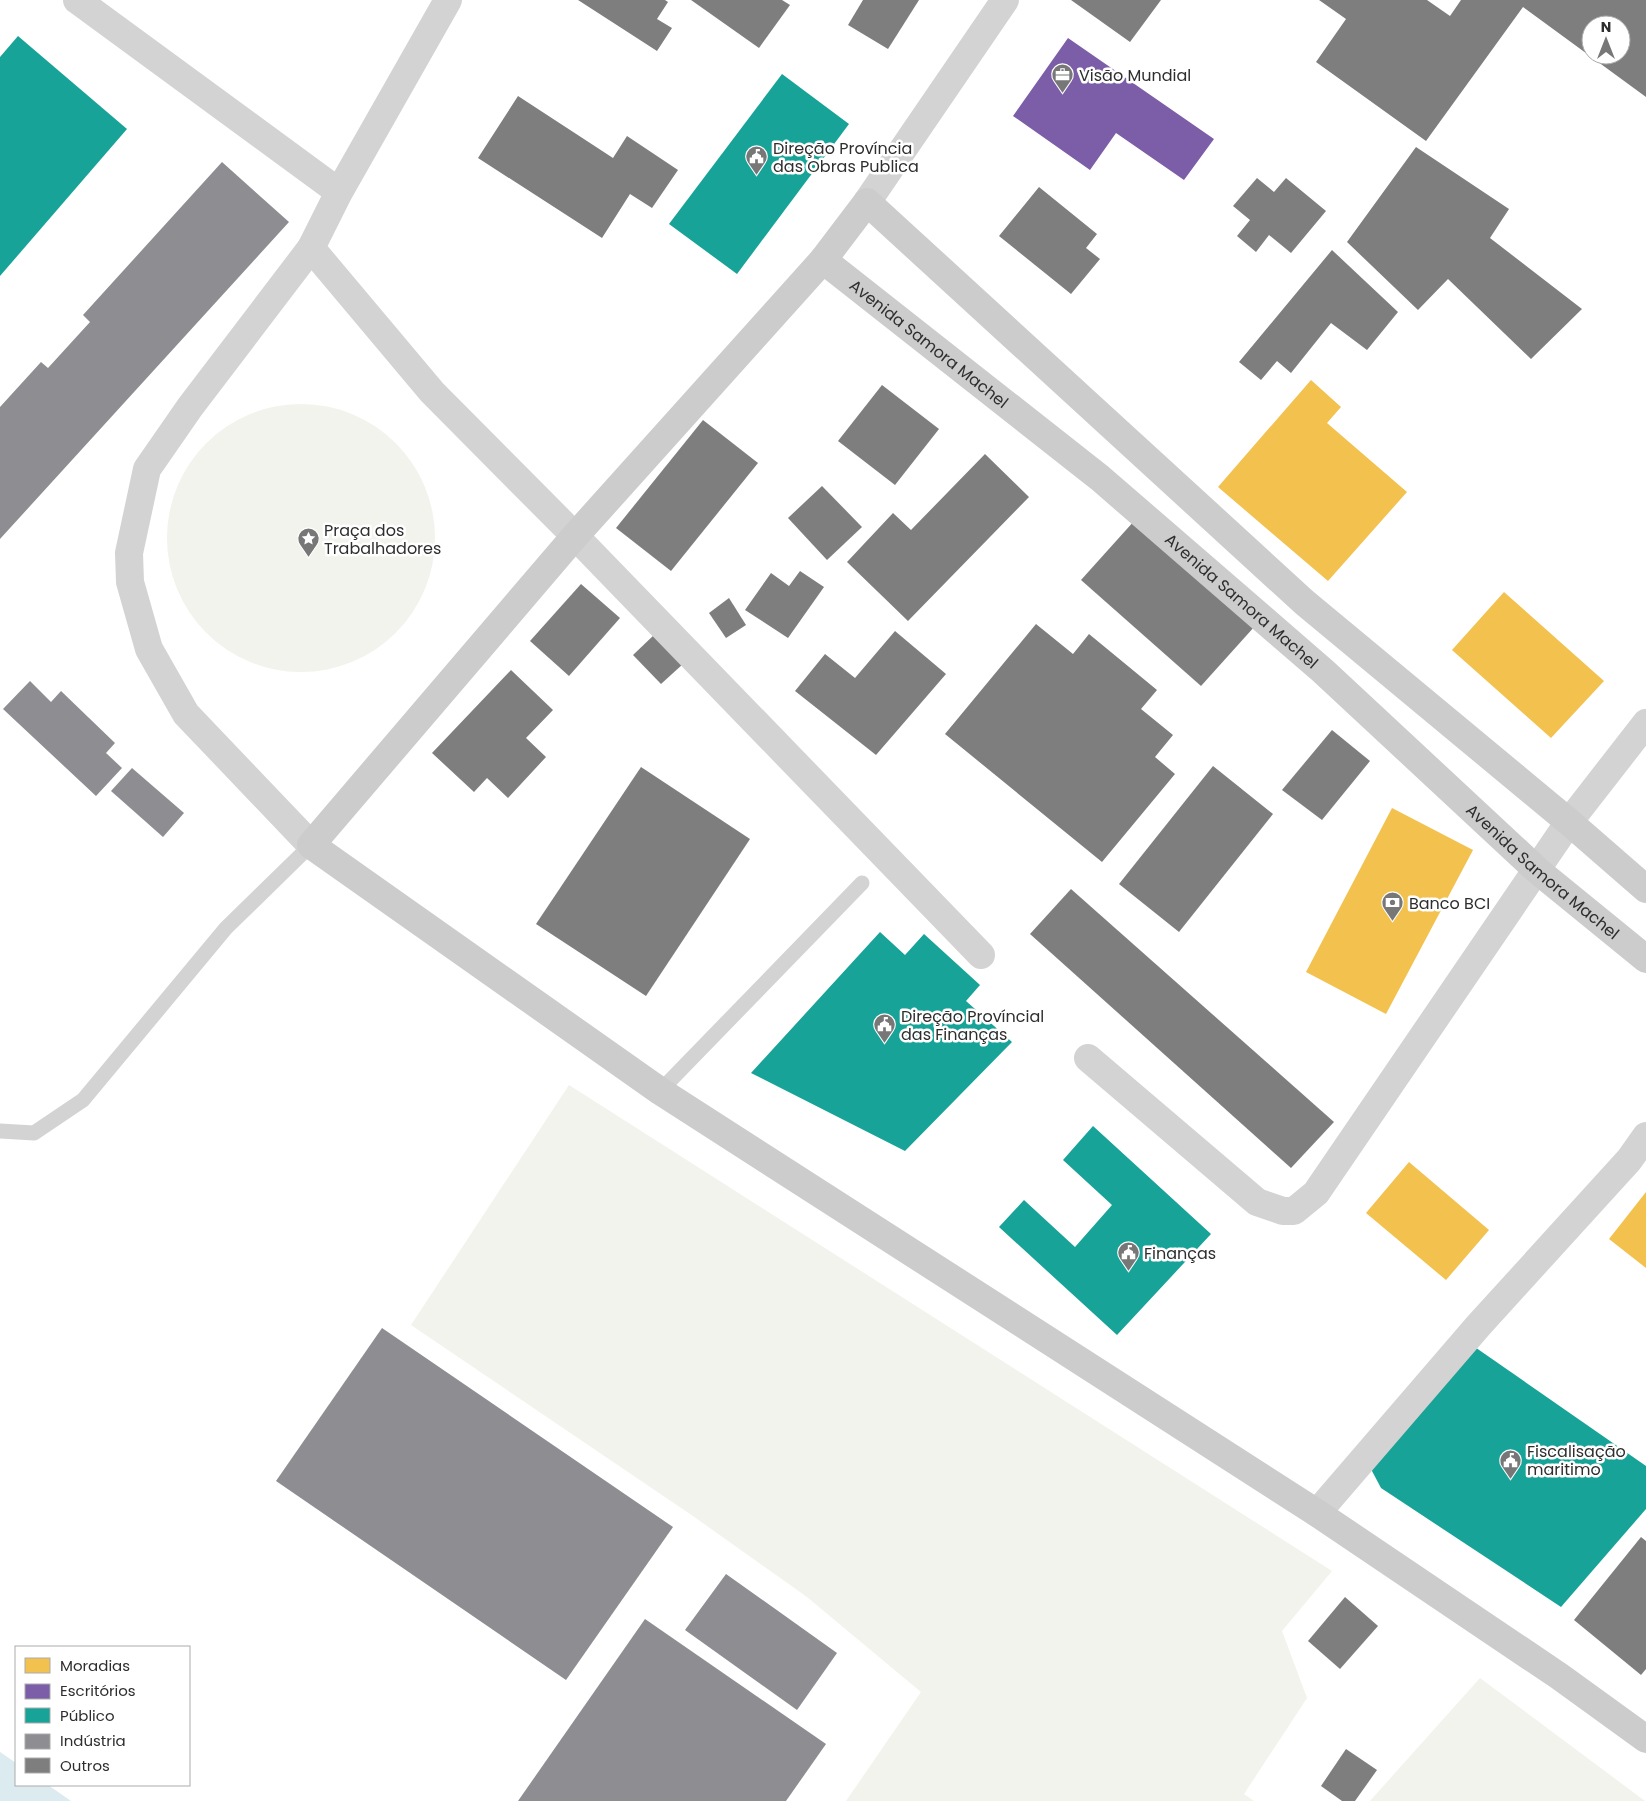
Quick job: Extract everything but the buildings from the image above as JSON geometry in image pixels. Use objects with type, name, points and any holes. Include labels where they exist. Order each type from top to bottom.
[{"type":"street","points":[[77,0],[339,192]]},
{"type":"street","points":[[448,0],[339,192],[311,248],[190,407],[147,469],[130,553],[130,582],[149,649],[186,714],[311,845],[660,1091],[1317,1513],[1559,1676],[1646,1739]]},
{"type":"street","points":[[311,845],[575,536],[823,260],[868,202],[1005,0]]},
{"type":"street","points":[[868,202],[1304,602],[1569,822],[1646,889]]},
{"type":"street","points":[[311,248],[432,392],[575,536],[981,955]]},
{"type":"street","name":"Avenida Samora Machel","points":[[823,260],[1100,478],[1323,671],[1538,871],[1646,959]]},
{"type":"street","points":[[1088,1058],[1257,1202],[1283,1211],[1294,1211],[1316,1193],[1538,871],[1569,822],[1646,723]]},
{"type":"street","points":[[1317,1513],[1478,1326],[1628,1160],[1646,1136]]},
{"type":"lane","points":[[0,1131],[34,1133],[83,1100],[226,928],[311,845]]},
{"type":"lane","points":[[660,1091],[862,883]]},
{"type":"shaded area","points":[[288,404],[314,404],[340,409],[364,419],[376,426],[396,443],[413,463],[430,499],[435,525],[435,551],[430,577],[413,613],[396,633],[376,650],[340,667],[314,672],[288,672],[262,667],[238,657],[216,642],[197,623],[182,601],[172,577],[167,551],[167,525],[172,499],[182,475],[197,453],[216,434],[238,419],[262,409]]},
{"type":"shaded area","points":[[569,1085],[1332,1571],[1282,1631],[1307,1698],[1244,1794],[1254,1801],[846,1801],[921,1692],[807,1597],[693,1516],[411,1325]]},
{"type":"shaded area","points":[[1480,1678],[1645,1801],[1370,1801]]},
{"type":"shaded area","points":[[0,1752],[15,1762],[15,1786],[49,1786],[71,1801],[0,1801]]},
{"type":"place","name":"Visão Mundial","points":[[1063,94]]},
{"type":"place","name":"Direção Província das Obras Publica","points":[[757,176]]},
{"type":"place","name":"Praça dos Trabalhadores","points":[[308,558]]},
{"type":"place","name":"Banco BCI","points":[[1393,922]]},
{"type":"place","name":"Direção Províncial das Finanças","points":[[885,1044]]},
{"type":"place","name":"Finanças","points":[[1128,1272]]},
{"type":"place","name":"Fiscalisação maritimo","points":[[1511,1479]]}]
